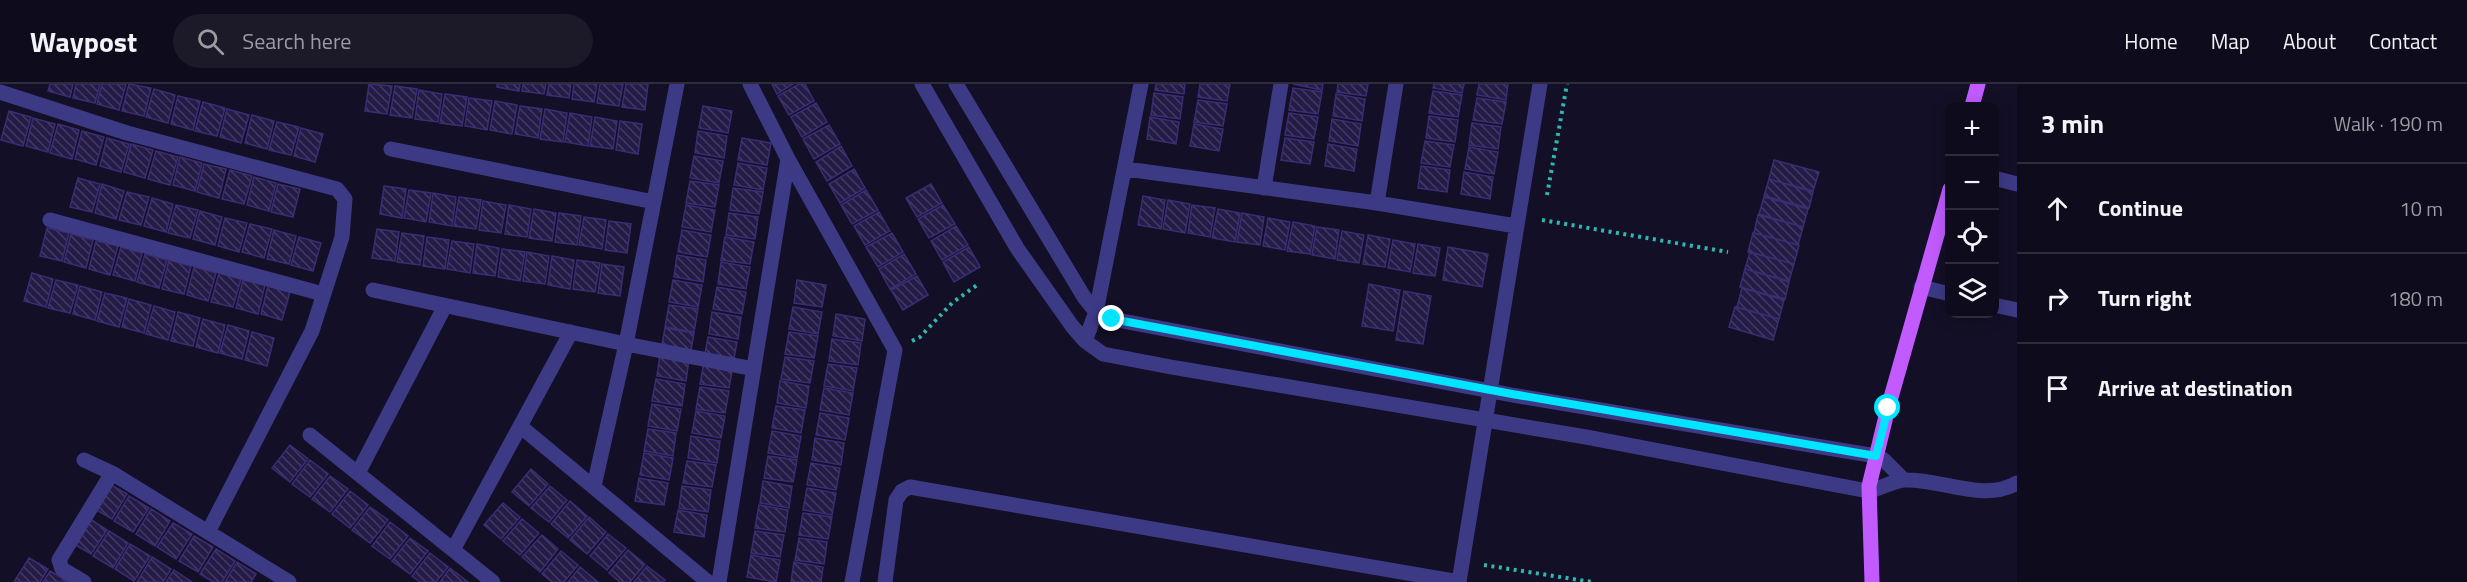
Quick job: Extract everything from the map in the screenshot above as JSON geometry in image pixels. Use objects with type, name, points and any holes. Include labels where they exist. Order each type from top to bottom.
[{"type":"main road","points":[[1973,102],[1978,84]]},
{"type":"main road","points":[[1872,582],[1868,491],[1921,287],[1945,206]]},
{"type":"street","points":[[594,486],[626,344],[677,84]]},
{"type":"street","points":[[750,84],[788,159],[895,350],[852,582]]},
{"type":"street","points":[[922,84],[1017,248],[1072,326],[1085,341],[1103,354],[1586,437],[1868,491],[1904,480],[1975,490],[1992,489],[2017,483]]},
{"type":"street","points":[[956,84],[1084,297],[1096,312],[1112,319],[1490,390],[1876,456],[1884,460],[1904,480]]},
{"type":"street","points":[[1085,341],[1096,312],[1126,170],[1141,84]]},
{"type":"street","points":[[1263,188],[1281,84]]},
{"type":"street","points":[[1377,203],[1396,84]]},
{"type":"street","points":[[885,582],[896,500],[902,491],[910,487],[1459,582],[1540,84]]},
{"type":"street","points":[[0,92],[127,133],[337,189],[345,200],[342,237],[312,331],[208,532]]},
{"type":"street","points":[[391,149],[654,202]]},
{"type":"street","points":[[719,582],[788,159]]},
{"type":"street","points":[[1126,170],[1377,203],[1516,226]]},
{"type":"street","points":[[1999,179],[2017,184]]},
{"type":"street","points":[[50,220],[323,294]]},
{"type":"street","points":[[1921,287],[1945,293]]},
{"type":"street","points":[[373,290],[754,369]]},
{"type":"street","points":[[357,473],[445,306]]},
{"type":"street","points":[[1999,306],[2017,310]]},
{"type":"street","points":[[453,550],[571,332]]},
{"type":"street","points":[[519,426],[708,582]]},
{"type":"street","points":[[310,435],[493,582]]},
{"type":"street","points":[[84,460],[112,473],[289,582]]},
{"type":"street","points":[[84,582],[62,569],[59,560],[112,473]]},
{"type":"path","points":[[1542,220],[1728,252]]},
{"type":"path","points":[[895,350],[920,337],[952,303],[977,285]]},
{"type":"path","points":[[1462,561],[1592,582]]},
{"type":"building","points":[[50,84],[73,84],[70,97],[48,91]]},
{"type":"building","points":[[76,84],[100,84],[95,103],[73,98]]},
{"type":"building","points":[[102,84],[126,84],[119,110],[97,104]]},
{"type":"building","points":[[129,84],[151,88],[144,116],[122,111]]},
{"type":"building","points":[[369,84],[392,86],[387,114],[365,111]]},
{"type":"building","points":[[497,84],[520,84],[519,91],[497,87]]},
{"type":"building","points":[[523,84],[546,84],[544,94],[522,91]]},
{"type":"building","points":[[549,84],[571,84],[569,98],[547,95]]},
{"type":"building","points":[[574,84],[597,84],[594,102],[572,99]]},
{"type":"building","points":[[600,84],[623,84],[619,106],[597,103]]},
{"type":"building","points":[[626,84],[648,84],[645,110],[622,107]]},
{"type":"building","points":[[772,84],[793,84],[777,94]]},
{"type":"building","points":[[799,84],[805,84],[814,101],[789,115],[778,96]]},
{"type":"building","points":[[1156,84],[1185,84],[1184,94],[1155,90]]},
{"type":"building","points":[[1200,84],[1230,84],[1227,101],[1198,97]]},
{"type":"building","points":[[1293,84],[1323,84],[1322,90]]},
{"type":"building","points":[[1338,84],[1368,84],[1366,96],[1337,92]]},
{"type":"building","points":[[1434,84],[1464,84],[1462,93],[1433,88]]},
{"type":"building","points":[[1479,84],[1508,84],[1506,100],[1477,95]]},
{"type":"building","points":[[395,86],[417,89],[412,118],[390,115]]},
{"type":"building","points":[[1293,88],[1322,92],[1318,114],[1289,110]]},
{"type":"building","points":[[154,89],[175,95],[168,123],[146,117]]},
{"type":"building","points":[[419,90],[442,94],[438,122],[415,119]]},
{"type":"building","points":[[1433,91],[1462,95],[1458,117],[1429,113]]},
{"type":"building","points":[[1154,93],[1183,97],[1180,119],[1151,115]]},
{"type":"building","points":[[445,94],[467,97],[462,126],[440,123]]},
{"type":"building","points":[[1336,94],[1365,99],[1362,121],[1333,116]]},
{"type":"building","points":[[178,96],[200,101],[193,130],[171,124]]},
{"type":"building","points":[[469,98],[492,101],[487,130],[465,126]]},
{"type":"building","points":[[1477,98],[1506,102],[1502,124],[1473,120]]},
{"type":"building","points":[[1198,100],[1227,104],[1223,126],[1194,122]]},
{"type":"building","points":[[495,101],[517,105],[512,134],[490,130]]},
{"type":"building","points":[[203,102],[225,108],[217,136],[195,131]]},
{"type":"building","points":[[816,103],[827,122],[802,137],[791,117]]},
{"type":"building","points":[[520,106],[542,109],[538,138],[515,134]]},
{"type":"building","points":[[703,106],[732,111],[728,133],[699,128]]},
{"type":"building","points":[[227,109],[249,115],[241,143],[220,137]]},
{"type":"building","points":[[545,109],[567,113],[563,142],[540,139]]},
{"type":"building","points":[[9,111],[31,117],[23,146],[1,140]]},
{"type":"building","points":[[570,113],[592,117],[588,146],[565,142]]},
{"type":"building","points":[[1289,113],[1318,117],[1314,139],[1285,135]]},
{"type":"building","points":[[252,115],[274,121],[267,149],[245,143]]},
{"type":"building","points":[[1429,116],[1458,120],[1455,142],[1426,138]]},
{"type":"building","points":[[595,117],[617,121],[613,149],[590,146]]},
{"type":"building","points":[[1150,117],[1179,122],[1176,144],[1147,139]]},
{"type":"building","points":[[33,118],[55,124],[48,152],[26,146]]},
{"type":"building","points":[[1332,119],[1361,124],[1358,146],[1329,141]]},
{"type":"building","points":[[620,121],[642,124],[638,154],[616,150]]},
{"type":"building","points":[[277,122],[299,127],[291,155],[269,150]]},
{"type":"building","points":[[1472,123],[1501,127],[1498,149],[1469,145]]},
{"type":"building","points":[[58,124],[79,130],[72,159],[50,153]]},
{"type":"building","points":[[1194,124],[1223,129],[1219,151],[1190,146]]},
{"type":"building","points":[[829,125],[840,144],[814,159],[803,139]]},
{"type":"building","points":[[301,128],[323,134],[315,162],[294,156]]},
{"type":"building","points":[[82,131],[104,137],[96,165],[75,159]]},
{"type":"building","points":[[698,131],[727,136],[724,158],[695,153]]},
{"type":"building","points":[[107,138],[129,144],[121,172],[100,166]]},
{"type":"building","points":[[742,138],[771,143],[767,165],[738,160]]},
{"type":"building","points":[[1285,138],[1314,142],[1310,164],[1281,160]]},
{"type":"building","points":[[1425,141],[1454,145],[1450,167],[1421,163]]},
{"type":"building","points":[[131,144],[153,150],[145,178],[124,172]]},
{"type":"building","points":[[1328,144],[1357,149],[1354,171],[1325,166]]},
{"type":"building","points":[[841,146],[852,166],[827,181],[816,162]]},
{"type":"building","points":[[1469,147],[1498,152],[1494,174],[1465,169]]},
{"type":"building","points":[[156,151],[178,157],[170,185],[148,179]]},
{"type":"building","points":[[694,156],[723,161],[719,183],[690,178]]},
{"type":"building","points":[[180,157],[202,163],[195,191],[173,185]]},
{"type":"building","points":[[1774,160],[1819,172],[1813,191],[1769,179]]},
{"type":"building","points":[[738,163],[767,168],[763,190],[734,185]]},
{"type":"building","points":[[204,164],[226,169],[219,198],[197,192]]},
{"type":"building","points":[[1421,166],[1450,170],[1447,192],[1418,188]]},
{"type":"building","points":[[854,169],[865,188],[840,203],[829,184]]},
{"type":"building","points":[[230,170],[252,176],[244,204],[222,199]]},
{"type":"building","points":[[1464,172],[1493,177],[1490,199],[1461,194]]},
{"type":"building","points":[[254,177],[276,183],[269,211],[247,205]]},
{"type":"building","points":[[78,178],[100,184],[92,212],[70,207]]},
{"type":"building","points":[[1769,179],[1813,192],[1809,208],[1764,196]]},
{"type":"building","points":[[690,181],[719,185],[715,207],[686,203]]},
{"type":"building","points":[[102,184],[124,191],[116,219],[95,213]]},
{"type":"building","points":[[278,184],[300,189],[293,217],[271,212]]},
{"type":"building","points":[[931,184],[942,203],[917,217],[906,198]]},
{"type":"building","points":[[384,186],[406,189],[402,218],[380,214]]},
{"type":"building","points":[[733,188],[763,192],[759,214],[730,210]]},
{"type":"building","points":[[409,190],[431,193],[426,222],[404,218]]},
{"type":"building","points":[[866,190],[878,210],[852,224],[841,205]]},
{"type":"building","points":[[127,192],[149,197],[141,225],[119,220]]},
{"type":"building","points":[[433,193],[456,197],[452,226],[429,222]]},
{"type":"building","points":[[1143,196],[1165,200],[1161,229],[1138,225]]},
{"type":"building","points":[[459,197],[481,200],[476,229],[454,226]]},
{"type":"building","points":[[1764,197],[1808,209],[1803,227],[1759,214]]},
{"type":"building","points":[[152,198],[173,204],[166,232],[144,226]]},
{"type":"building","points":[[1168,200],[1190,204],[1185,233],[1163,229]]},
{"type":"building","points":[[483,201],[506,205],[501,233],[479,230]]},
{"type":"building","points":[[176,205],[198,210],[190,238],[168,233]]},
{"type":"building","points":[[509,205],[531,209],[527,237],[505,234]]},
{"type":"building","points":[[686,205],[715,210],[711,232],[682,227]]},
{"type":"building","points":[[943,205],[955,224],[929,238],[918,219]]},
{"type":"building","points":[[1192,205],[1215,208],[1210,237],[1188,233]]},
{"type":"building","points":[[534,209],[556,213],[552,241],[529,238]]},
{"type":"building","points":[[1218,209],[1240,213],[1235,242],[1212,238]]},
{"type":"building","points":[[200,211],[222,217],[215,245],[193,239]]},
{"type":"building","points":[[879,212],[890,231],[865,245],[854,226]]},
{"type":"building","points":[[559,213],[581,216],[577,245],[555,242]]},
{"type":"building","points":[[729,213],[758,217],[755,239],[726,235]]},
{"type":"building","points":[[1242,213],[1264,217],[1260,245],[1237,242]]},
{"type":"building","points":[[1758,215],[1803,227],[1798,245],[1754,233]]},
{"type":"building","points":[[584,217],[606,220],[602,249],[579,245]]},
{"type":"building","points":[[225,218],[247,223],[239,252],[218,246]]},
{"type":"building","points":[[1268,218],[1290,222],[1285,250],[1263,246]]},
{"type":"building","points":[[609,221],[631,224],[627,253],[605,250]]},
{"type":"building","points":[[1293,222],[1315,226],[1310,254],[1287,251]]},
{"type":"building","points":[[250,224],[272,229],[264,258],[242,252]]},
{"type":"building","points":[[956,226],[968,245],[942,260],[931,241]]},
{"type":"building","points":[[1317,227],[1339,230],[1335,259],[1312,255]]},
{"type":"building","points":[[47,228],[69,233],[62,261],[40,256]]},
{"type":"building","points":[[377,229],[399,232],[395,261],[372,258]]},
{"type":"building","points":[[274,230],[296,236],[289,264],[267,259]]},
{"type":"building","points":[[682,230],[711,235],[707,257],[678,252]]},
{"type":"building","points":[[1342,231],[1364,235],[1359,263],[1337,260]]},
{"type":"building","points":[[402,233],[424,236],[420,265],[397,262]]},
{"type":"building","points":[[892,233],[903,252],[878,267],[866,247]]},
{"type":"building","points":[[1753,233],[1799,245],[1794,264],[1748,252]]},
{"type":"building","points":[[71,234],[93,240],[86,268],[64,262]]},
{"type":"building","points":[[1368,235],[1390,239],[1385,267],[1363,264]]},
{"type":"building","points":[[299,237],[321,243],[313,271],[291,265]]},
{"type":"building","points":[[427,237],[449,240],[445,269],[423,266]]},
{"type":"building","points":[[725,237],[754,242],[750,264],[721,260]]},
{"type":"building","points":[[1393,240],[1415,244],[1410,272],[1388,268]]},
{"type":"building","points":[[96,241],[118,246],[110,275],[89,269]]},
{"type":"building","points":[[452,241],[474,244],[470,273],[447,269]]},
{"type":"building","points":[[477,244],[499,248],[495,276],[473,273]]},
{"type":"building","points":[[1418,244],[1440,248],[1435,276],[1413,273]]},
{"type":"building","points":[[121,247],[142,253],[135,281],[113,275]]},
{"type":"building","points":[[969,247],[980,267],[954,282],[943,262]]},
{"type":"building","points":[[1448,247],[1488,254],[1482,287],[1443,280]]},
{"type":"building","points":[[502,249],[525,252],[520,281],[498,277]]},
{"type":"building","points":[[527,252],[549,256],[545,284],[523,281]]},
{"type":"building","points":[[1750,252],[1794,264],[1789,281],[1745,269]]},
{"type":"building","points":[[145,254],[167,260],[159,288],[137,282]]},
{"type":"building","points":[[904,254],[916,274],[890,289],[879,269]]},
{"type":"building","points":[[677,255],[706,260],[703,282],[674,277]]},
{"type":"building","points":[[552,256],[574,260],[570,289],[548,285]]},
{"type":"building","points":[[169,260],[191,266],[184,294],[162,289]]},
{"type":"building","points":[[577,260],[600,263],[595,292],[573,289]]},
{"type":"building","points":[[721,262],[750,267],[746,289],[718,284]]},
{"type":"building","points":[[602,264],[624,267],[620,296],[598,293]]},
{"type":"building","points":[[194,267],[216,273],[208,301],[187,295]]},
{"type":"building","points":[[1745,269],[1789,282],[1785,299],[1740,287]]},
{"type":"building","points":[[32,273],[53,279],[46,307],[24,301]]},
{"type":"building","points":[[219,273],[241,279],[233,307],[211,302]]},
{"type":"building","points":[[917,276],[928,295],[903,310],[891,290]]},
{"type":"building","points":[[56,280],[78,285],[70,313],[48,308]]},
{"type":"building","points":[[243,280],[265,285],[258,314],[236,308]]},
{"type":"building","points":[[673,280],[702,285],[698,307],[669,302]]},
{"type":"building","points":[[797,280],[826,285],[822,307],[794,303]]},
{"type":"building","points":[[1369,284],[1400,290],[1393,331],[1362,326]]},
{"type":"building","points":[[80,286],[102,292],[95,320],[73,314]]},
{"type":"building","points":[[268,286],[290,292],[282,320],[261,314]]},
{"type":"building","points":[[717,287],[746,292],[742,314],[713,309]]},
{"type":"building","points":[[1742,288],[1784,300],[1779,319],[1737,307]]},
{"type":"building","points":[[1404,291],[1431,296],[1423,344],[1396,340]]},
{"type":"building","points":[[105,293],[127,298],[119,327],[97,321]]},
{"type":"building","points":[[129,299],[151,305],[144,333],[122,327]]},
{"type":"building","points":[[669,305],[698,309],[694,332],[665,327]]},
{"type":"building","points":[[154,306],[175,312],[168,340],[146,334]]},
{"type":"building","points":[[793,307],[822,312],[818,334],[789,329]]},
{"type":"building","points":[[1735,307],[1779,319],[1773,340],[1729,327]]},
{"type":"building","points":[[178,312],[200,318],[193,346],[171,341]]},
{"type":"building","points":[[712,312],[741,317],[738,339],[709,334]]},
{"type":"building","points":[[836,314],[865,319],[862,341],[833,336]]},
{"type":"building","points":[[203,319],[225,325],[218,353],[196,347]]},
{"type":"building","points":[[228,325],[249,331],[242,359],[220,353]]},
{"type":"building","points":[[665,328],[694,333],[690,355],[661,350]]},
{"type":"building","points":[[252,332],[274,338],[267,366],[245,360]]},
{"type":"building","points":[[789,332],[818,336],[814,358],[785,354]]},
{"type":"building","points":[[708,337],[737,342],[733,364],[704,359]]},
{"type":"building","points":[[832,339],[861,343],[858,365],[829,361]]},
{"type":"building","points":[[660,354],[689,359],[686,381],[657,376]]},
{"type":"building","points":[[785,357],[814,361],[810,383],[781,379]]},
{"type":"building","points":[[704,362],[733,366],[729,388],[700,384]]},
{"type":"building","points":[[828,364],[857,368],[853,391],[824,386]]},
{"type":"building","points":[[656,379],[685,384],[682,406],[652,401]]},
{"type":"building","points":[[780,381],[809,386],[806,408],[777,403]]},
{"type":"building","points":[[700,387],[729,391],[725,413],[696,409]]},
{"type":"building","points":[[824,388],[853,393],[849,415],[820,410]]},
{"type":"building","points":[[652,404],[681,409],[677,431],[648,426]]},
{"type":"building","points":[[776,406],[805,410],[801,433],[772,428]]},
{"type":"building","points":[[696,411],[725,416],[721,438],[692,433]]},
{"type":"building","points":[[820,413],[849,418],[845,440],[816,435]]},
{"type":"building","points":[[648,429],[676,433],[673,456],[644,451]]},
{"type":"building","points":[[772,431],[801,436],[797,458],[768,453]]},
{"type":"building","points":[[691,436],[720,441],[717,463],[688,458]]},
{"type":"building","points":[[815,438],[844,443],[841,465],[812,460]]},
{"type":"building","points":[[290,445],[308,459],[290,482],[272,468]]},
{"type":"building","points":[[644,453],[673,458],[669,480],[640,475]]},
{"type":"building","points":[[768,456],[797,460],[793,482],[764,478]]},
{"type":"building","points":[[310,460],[328,474],[310,497],[292,484]]},
{"type":"building","points":[[687,461],[716,465],[712,487],[683,483]]},
{"type":"building","points":[[811,463],[840,468],[836,490],[807,485]]},
{"type":"building","points":[[531,469],[548,484],[529,506],[512,492]]},
{"type":"building","points":[[330,476],[348,489],[330,512],[312,499]]},
{"type":"building","points":[[639,478],[668,483],[664,505],[635,501]]},
{"type":"building","points":[[763,481],[792,486],[789,508],[760,503]]},
{"type":"building","points":[[108,483],[127,494],[112,519],[93,508]]},
{"type":"building","points":[[550,486],[567,500],[549,522],[531,508]]},
{"type":"building","points":[[682,486],[711,490],[708,512],[679,508]]},
{"type":"building","points":[[807,488],[836,493],[832,515],[803,510]]},
{"type":"building","points":[[350,491],[368,505],[350,528],[332,514]]},
{"type":"building","points":[[129,496],[149,508],[133,532],[114,521]]},
{"type":"building","points":[[570,501],[587,516],[568,538],[551,524]]},
{"type":"building","points":[[503,503],[520,517],[501,539],[484,525]]},
{"type":"building","points":[[759,505],[788,510],[785,532],[755,528]]},
{"type":"building","points":[[370,507],[388,520],[370,543],[352,530]]},
{"type":"building","points":[[151,509],[170,521],[155,546],[136,534]]},
{"type":"building","points":[[678,510],[707,515],[704,537],[674,532]]},
{"type":"building","points":[[803,513],[832,517],[828,539],[799,535]]},
{"type":"building","points":[[87,517],[107,530],[91,554],[72,543]]},
{"type":"building","points":[[589,517],[606,532],[587,554],[570,540]]},
{"type":"building","points":[[522,519],[539,533],[520,555],[503,541]]},
{"type":"building","points":[[390,522],[408,536],[390,559],[372,546]]},
{"type":"building","points":[[173,523],[192,534],[176,559],[157,547]]},
{"type":"building","points":[[109,531],[128,543],[113,568],[93,556]]},
{"type":"building","points":[[755,531],[784,535],[780,557],[751,553]]},
{"type":"building","points":[[608,534],[626,548],[607,570],[590,556]]},
{"type":"building","points":[[542,535],[558,549],[540,572],[522,557]]},
{"type":"building","points":[[194,536],[213,547],[198,572],[179,561]]},
{"type":"building","points":[[410,538],[428,551],[410,574],[392,561]]},
{"type":"building","points":[[799,538],[827,542],[824,564],[795,560]]},
{"type":"building","points":[[130,544],[150,556],[134,581],[115,569]]},
{"type":"building","points":[[216,549],[235,561],[222,582],[213,582],[200,574]]},
{"type":"building","points":[[628,550],[645,564],[630,582],[620,582],[609,573]]},
{"type":"building","points":[[561,551],[578,565],[564,582],[552,582],[542,574]]},
{"type":"building","points":[[430,553],[448,567],[436,582],[420,582],[412,576]]},
{"type":"building","points":[[751,555],[780,560],[776,582],[747,577]]},
{"type":"building","points":[[152,557],[171,569],[163,582],[137,582]]},
{"type":"building","points":[[29,558],[48,569],[40,582],[14,582]]},
{"type":"building","points":[[237,562],[256,574],[251,582],[225,582]]},
{"type":"building","points":[[794,562],[823,567],[821,582],[791,582]]},
{"type":"building","points":[[647,566],[665,580],[663,582],[634,582]]},
{"type":"building","points":[[580,567],[598,582],[568,582]]},
{"type":"building","points":[[450,568],[468,582],[440,582]]},
{"type":"building","points":[[174,570],[192,582],[166,582]]},
{"type":"building","points":[[50,571],[69,582],[43,582]]},
{"type":"route","points":[[1112,319],[1512,394],[1876,456],[1888,408]]}]
